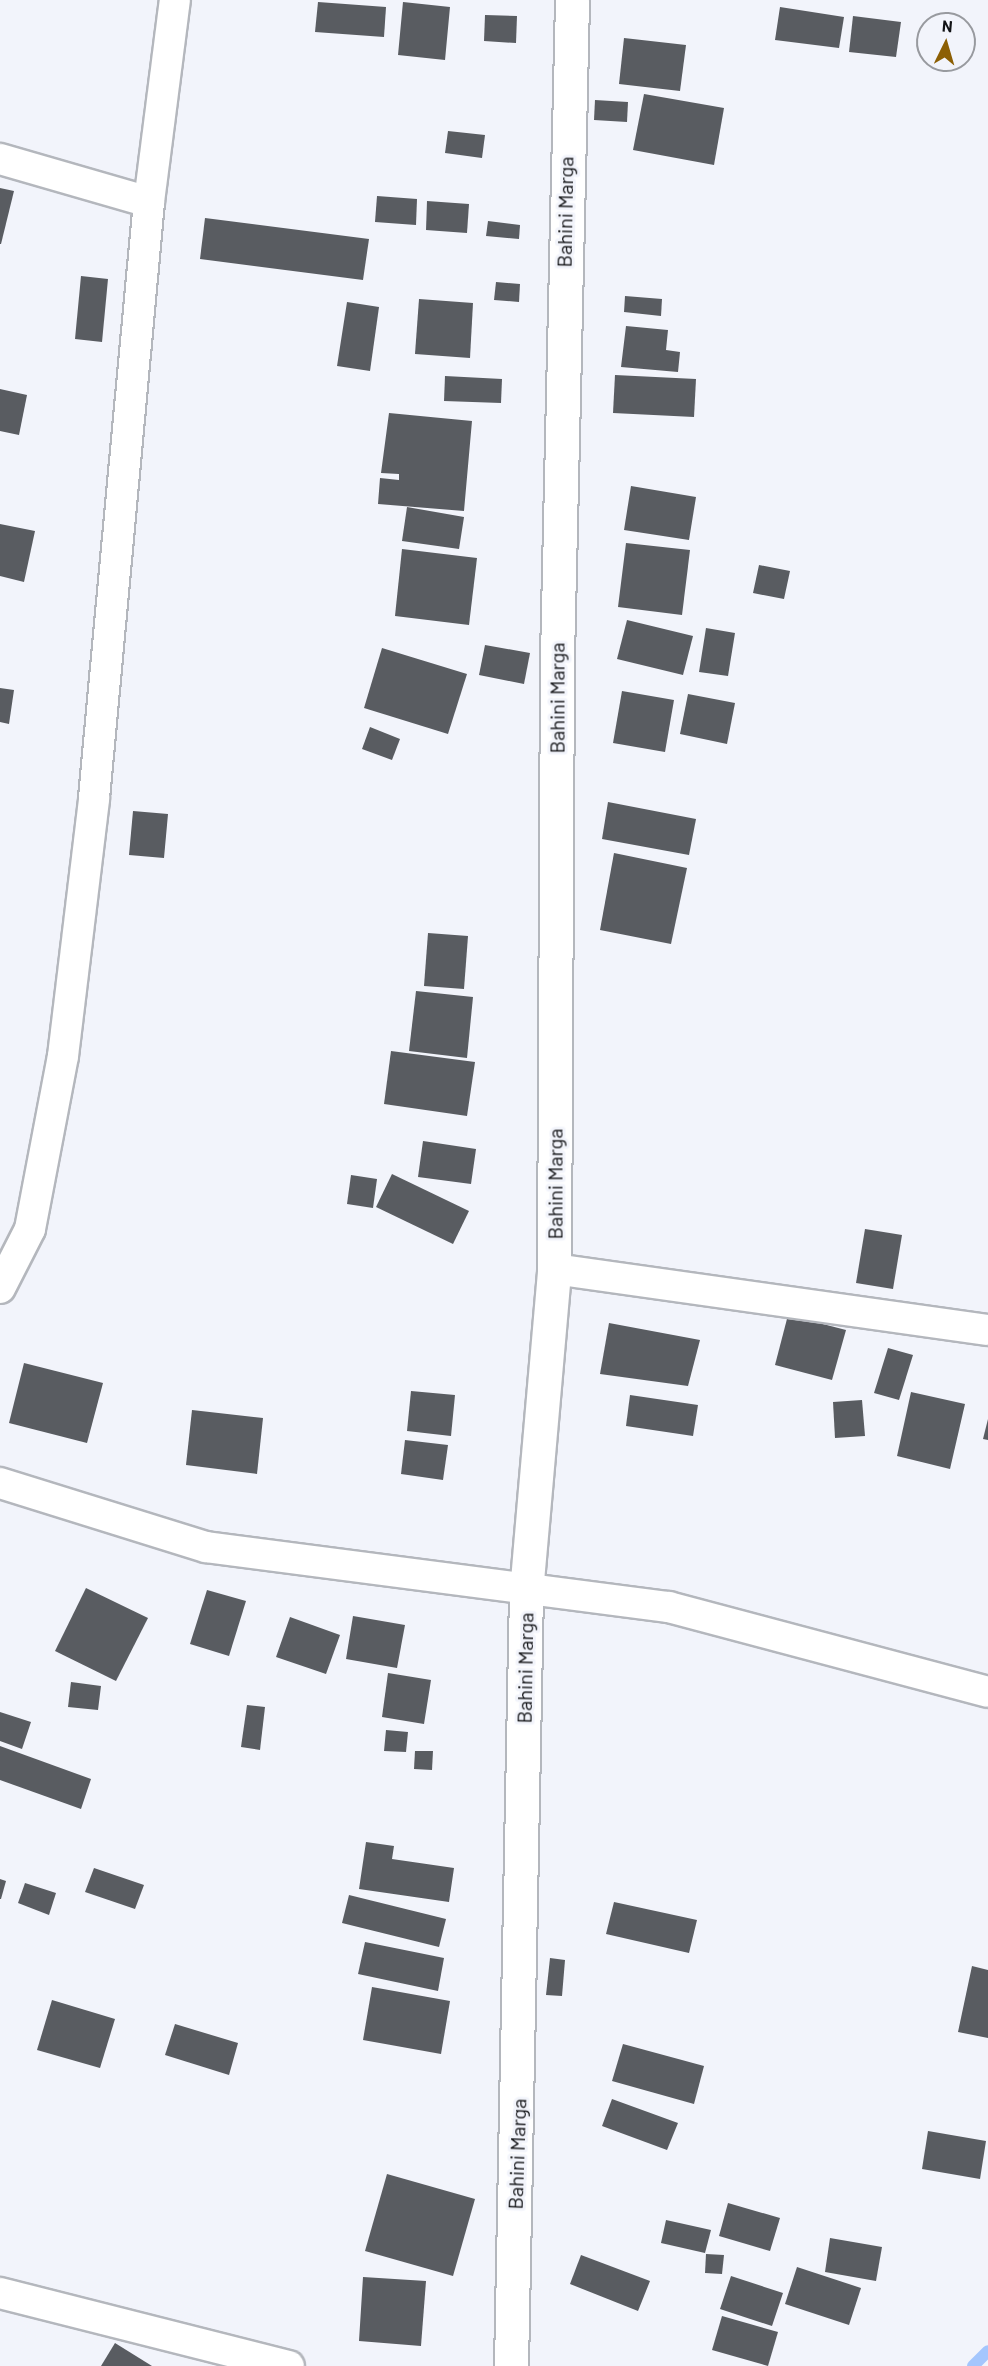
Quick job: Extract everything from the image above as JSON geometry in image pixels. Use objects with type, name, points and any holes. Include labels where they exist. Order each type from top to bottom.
[{"type":"street","points":[[0,1288],[30,1229],[63,1056],[94,798],[149,202],[175,0]]},
{"type":"street","name":"Bahini Marga","points":[[511,2366],[526,1592],[554,1269],[557,645],[572,0]]},
{"type":"street","points":[[0,159],[149,202]]},
{"type":"street","points":[[554,1269],[988,1330]]},
{"type":"street","points":[[0,1483],[206,1547],[526,1592],[669,1607],[988,1692]]},
{"type":"street","points":[[0,2293],[182,2355],[289,2366]]},
{"type":"building","points":[[318,2],[386,7],[384,37],[315,32]]},
{"type":"building","points":[[403,2],[450,7],[445,60],[398,55]]},
{"type":"building","points":[[780,7],[844,17],[839,48],[775,40]]},
{"type":"building","points":[[485,15],[517,16],[516,43],[484,41]]},
{"type":"building","points":[[853,16],[901,22],[896,57],[849,52]]},
{"type":"building","points":[[624,38],[686,45],[680,91],[619,84]]},
{"type":"building","points":[[644,94],[724,108],[714,165],[633,150]]},
{"type":"building","points":[[595,100],[628,102],[627,122],[594,120]]},
{"type":"building","points":[[448,131],[485,135],[482,158],[445,153]]},
{"type":"building","points":[[0,188],[14,191],[1,244],[0,244]]},
{"type":"building","points":[[377,196],[417,199],[416,225],[375,222]]},
{"type":"building","points":[[427,201],[469,204],[467,233],[426,230]]},
{"type":"building","points":[[205,218],[369,239],[363,280],[200,259]]},
{"type":"building","points":[[488,221],[520,225],[519,239],[486,236]]},
{"type":"building","points":[[81,276],[108,279],[102,342],[75,339]]},
{"type":"building","points":[[496,282],[520,284],[519,302],[494,300]]},
{"type":"building","points":[[625,296],[662,299],[661,316],[624,312]]},
{"type":"building","points":[[419,299],[473,303],[470,358],[415,354]]},
{"type":"building","points":[[347,302],[379,307],[370,371],[337,366]]},
{"type":"building","points":[[626,326],[668,330],[666,350],[680,352],[678,372],[621,367]]},
{"type":"building","points":[[615,375],[696,379],[694,417],[613,413]]},
{"type":"building","points":[[445,376],[502,379],[501,403],[444,401]]},
{"type":"building","points":[[0,389],[27,395],[19,435],[0,431]]},
{"type":"building","points":[[389,413],[472,421],[464,511],[378,504],[380,478],[399,480],[399,474],[381,473]]},
{"type":"building","points":[[631,486],[696,497],[689,540],[624,530]]},
{"type":"building","points":[[407,507],[464,517],[459,549],[402,541]]},
{"type":"building","points":[[0,524],[35,531],[24,582],[0,576]]},
{"type":"building","points":[[626,543],[690,550],[682,615],[618,607]]},
{"type":"building","points":[[402,549],[477,558],[469,625],[395,616]]},
{"type":"building","points":[[759,565],[790,571],[784,599],[753,593]]},
{"type":"building","points":[[627,620],[693,636],[683,675],[617,659]]},
{"type":"building","points":[[706,628],[735,633],[728,676],[699,672]]},
{"type":"building","points":[[485,645],[530,653],[524,684],[479,675]]},
{"type":"building","points":[[382,648],[467,674],[448,734],[364,708]]},
{"type":"building","points":[[0,688],[14,690],[9,724],[0,722]]},
{"type":"building","points":[[622,691],[674,700],[665,752],[613,743]]},
{"type":"building","points":[[688,694],[735,703],[727,744],[680,734]]},
{"type":"building","points":[[370,727],[400,739],[392,760],[362,749]]},
{"type":"building","points":[[608,802],[696,819],[689,855],[602,839]]},
{"type":"building","points":[[133,811],[168,814],[164,858],[129,855]]},
{"type":"building","points":[[614,853],[687,868],[671,944],[600,930]]},
{"type":"building","points":[[428,933],[468,936],[464,989],[424,986]]},
{"type":"building","points":[[416,991],[473,997],[467,1058],[409,1051]]},
{"type":"building","points":[[391,1051],[475,1062],[467,1116],[384,1104]]},
{"type":"building","points":[[423,1141],[476,1149],[471,1184],[418,1177]]},
{"type":"building","points":[[392,1174],[469,1211],[453,1244],[376,1207]]},
{"type":"building","points":[[351,1175],[377,1179],[373,1208],[347,1204]]},
{"type":"building","points":[[865,1229],[902,1235],[893,1289],[856,1283]]},
{"type":"building","points":[[788,1315],[846,1330],[832,1380],[775,1365]]},
{"type":"building","points":[[609,1323],[700,1340],[688,1386],[600,1374]]},
{"type":"building","points":[[888,1348],[913,1355],[899,1400],[874,1393]]},
{"type":"building","points":[[24,1363],[103,1383],[87,1443],[9,1423]]},
{"type":"building","points":[[411,1391],[455,1395],[451,1436],[407,1431]]},
{"type":"building","points":[[911,1392],[965,1404],[950,1469],[897,1456]]},
{"type":"building","points":[[630,1395],[698,1405],[693,1436],[626,1426]]},
{"type":"building","points":[[862,1400],[865,1436],[835,1438],[833,1402]]},
{"type":"building","points":[[192,1410],[263,1418],[257,1474],[186,1465]]},
{"type":"building","points":[[988,1419],[988,1440],[983,1439]]},
{"type":"building","points":[[405,1440],[448,1445],[443,1480],[401,1474]]},
{"type":"building","points":[[86,1588],[148,1618],[116,1681],[55,1651]]},
{"type":"building","points":[[207,1590],[246,1601],[229,1656],[190,1644]]},
{"type":"building","points":[[353,1616],[405,1625],[397,1668],[346,1659]]},
{"type":"building","points":[[290,1617],[340,1635],[326,1674],[276,1657]]},
{"type":"building","points":[[388,1673],[431,1680],[424,1724],[382,1717]]},
{"type":"building","points":[[71,1682],[101,1686],[98,1710],[68,1707]]},
{"type":"building","points":[[247,1705],[265,1707],[260,1750],[241,1747]]},
{"type":"building","points":[[0,1712],[31,1722],[22,1749],[0,1741]]},
{"type":"building","points":[[386,1730],[408,1732],[406,1752],[384,1751]]},
{"type":"building","points":[[0,1746],[91,1779],[81,1809],[0,1780]]},
{"type":"building","points":[[415,1751],[433,1751],[432,1770],[414,1769]]},
{"type":"building","points":[[366,1842],[394,1846],[392,1859],[454,1868],[449,1902],[359,1889]]},
{"type":"building","points":[[94,1868],[144,1885],[135,1909],[85,1892]]},
{"type":"building","points":[[0,1879],[6,1881],[1,1899],[0,1899]]},
{"type":"building","points":[[25,1883],[56,1893],[49,1915],[18,1903]]},
{"type":"building","points":[[349,1895],[446,1919],[439,1947],[342,1923]]},
{"type":"building","points":[[614,1902],[697,1920],[689,1953],[606,1934]]},
{"type":"building","points":[[365,1942],[444,1958],[438,1991],[358,1974]]},
{"type":"building","points":[[550,1958],[565,1960],[562,1996],[546,1995]]},
{"type":"building","points":[[972,1966],[988,1970],[988,2038],[958,2032]]},
{"type":"building","points":[[372,1987],[450,2001],[441,2054],[363,2040]]},
{"type":"building","points":[[52,2000],[115,2019],[100,2068],[37,2050]]},
{"type":"building","points":[[175,2024],[238,2043],[229,2075],[165,2055]]},
{"type":"building","points":[[623,2044],[704,2066],[694,2104],[612,2081]]},
{"type":"building","points":[[612,2099],[678,2123],[667,2150],[602,2126]]},
{"type":"building","points":[[928,2131],[986,2141],[980,2179],[922,2169]]},
{"type":"building","points":[[387,2174],[475,2199],[453,2276],[365,2251]]},
{"type":"building","points":[[728,2203],[780,2218],[770,2251],[719,2236]]},
{"type":"building","points":[[666,2220],[711,2230],[705,2253],[661,2243]]},
{"type":"building","points":[[830,2238],[882,2247],[876,2281],[825,2272]]},
{"type":"building","points":[[706,2254],[724,2255],[722,2274],[705,2273]]},
{"type":"building","points":[[581,2255],[650,2281],[638,2311],[570,2284]]},
{"type":"building","points":[[797,2267],[861,2288],[849,2325],[785,2304]]},
{"type":"building","points":[[731,2276],[783,2293],[772,2326],[720,2309]]},
{"type":"building","points":[[363,2277],[426,2281],[421,2346],[359,2341]]},
{"type":"building","points":[[722,2316],[778,2332],[768,2366],[712,2350]]},
{"type":"building","points":[[115,2343],[152,2366],[101,2366]]},
{"type":"waterway","points":[[973,2366],[988,2351]]}]
